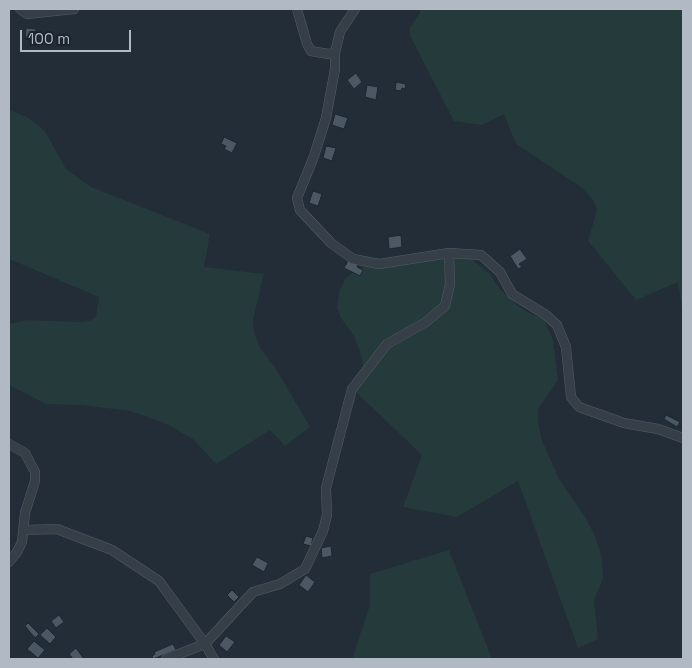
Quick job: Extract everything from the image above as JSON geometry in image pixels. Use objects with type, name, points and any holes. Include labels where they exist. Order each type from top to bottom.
[{"type":"street","points":[[20,9],[27,14],[74,9]]},
{"type":"street","points":[[297,9],[307,44],[311,51],[328,54],[335,53]]},
{"type":"street","points":[[355,9],[340,32],[335,53],[335,69],[326,118],[313,159],[296,198],[300,210],[331,243],[353,258],[379,264],[449,253],[481,255],[500,272],[512,294],[546,315],[557,325],[566,347],[571,398],[579,407],[624,423],[658,429],[683,438]]},
{"type":"street","points":[[166,659],[205,644],[253,592],[280,584],[305,569],[323,531],[327,515],[326,488],[352,389],[387,344],[426,322],[445,306],[450,284],[449,253]]},
{"type":"street","points":[[9,444],[25,453],[35,472],[35,481],[25,513],[24,530],[17,552],[9,562]]},
{"type":"street","points":[[24,530],[57,529],[112,550],[159,581],[214,659]]},
{"type":"green space","points":[[420,9],[683,9],[682,310],[678,282],[636,300],[588,241],[597,210],[593,200],[582,188],[516,144],[504,114],[482,125],[454,121],[410,36],[410,27],[420,13]]},
{"type":"green space","points":[[9,110],[27,117],[39,126],[46,133],[66,169],[91,187],[210,234],[204,267],[264,274],[253,320],[254,332],[260,348],[276,369],[310,427],[285,446],[270,430],[216,464],[193,439],[165,423],[130,411],[82,405],[46,404],[11,386],[9,388],[9,324],[27,320],[90,321],[96,317],[99,297],[9,259]]},
{"type":"green space","points":[[447,248],[462,252],[490,274],[499,288],[517,305],[529,313],[544,319],[553,340],[558,380],[538,409],[538,423],[542,440],[559,479],[585,517],[595,536],[602,558],[603,579],[594,600],[598,639],[578,648],[518,481],[457,517],[403,507],[422,455],[354,390],[363,366],[361,354],[354,336],[341,318],[337,308],[339,292],[345,279],[355,271],[384,259]]},
{"type":"green space","points":[[449,550],[492,659],[352,659],[370,605],[370,574]]},
{"type":"building","points":[[26,28],[36,29],[35,40],[25,39]]},
{"type":"building","points":[[356,73],[362,82],[354,89],[347,80]]},
{"type":"building","points":[[396,82],[406,84],[405,89],[402,88],[401,91],[395,90]]},
{"type":"building","points":[[367,85],[378,87],[376,100],[365,97]]},
{"type":"building","points":[[335,114],[348,118],[344,129],[332,125]]},
{"type":"building","points":[[224,137],[237,143],[232,153],[224,149],[226,146],[221,144]]},
{"type":"building","points":[[326,146],[336,148],[332,161],[323,158]]},
{"type":"building","points":[[313,191],[322,194],[318,206],[309,203]]},
{"type":"building","points":[[401,235],[402,247],[389,249],[388,237]]},
{"type":"building","points":[[520,249],[527,259],[519,264],[522,267],[518,269],[510,256]]},
{"type":"building","points":[[349,259],[359,263],[357,267],[363,270],[360,276],[344,268]]},
{"type":"building","points":[[666,415],[680,422],[677,427],[664,419]]},
{"type":"building","points":[[306,536],[313,538],[311,546],[303,544]]},
{"type":"building","points":[[331,546],[332,556],[322,558],[321,548]]},
{"type":"building","points":[[257,557],[268,563],[264,572],[252,565]]},
{"type":"building","points":[[306,575],[315,582],[308,592],[299,585]]},
{"type":"building","points":[[232,590],[239,597],[234,602],[227,595]]},
{"type":"building","points":[[59,615],[64,622],[56,628],[51,621]]},
{"type":"building","points":[[28,623],[39,634],[35,638],[25,626]]},
{"type":"building","points":[[47,628],[56,637],[50,644],[40,635]]},
{"type":"building","points":[[226,636],[235,642],[227,652],[219,645]]},
{"type":"building","points":[[34,641],[45,650],[38,658],[27,649]]},
{"type":"building","points":[[173,644],[176,650],[153,659],[154,652]]},
{"type":"building","points":[[76,648],[84,659],[73,659],[69,654]]}]
